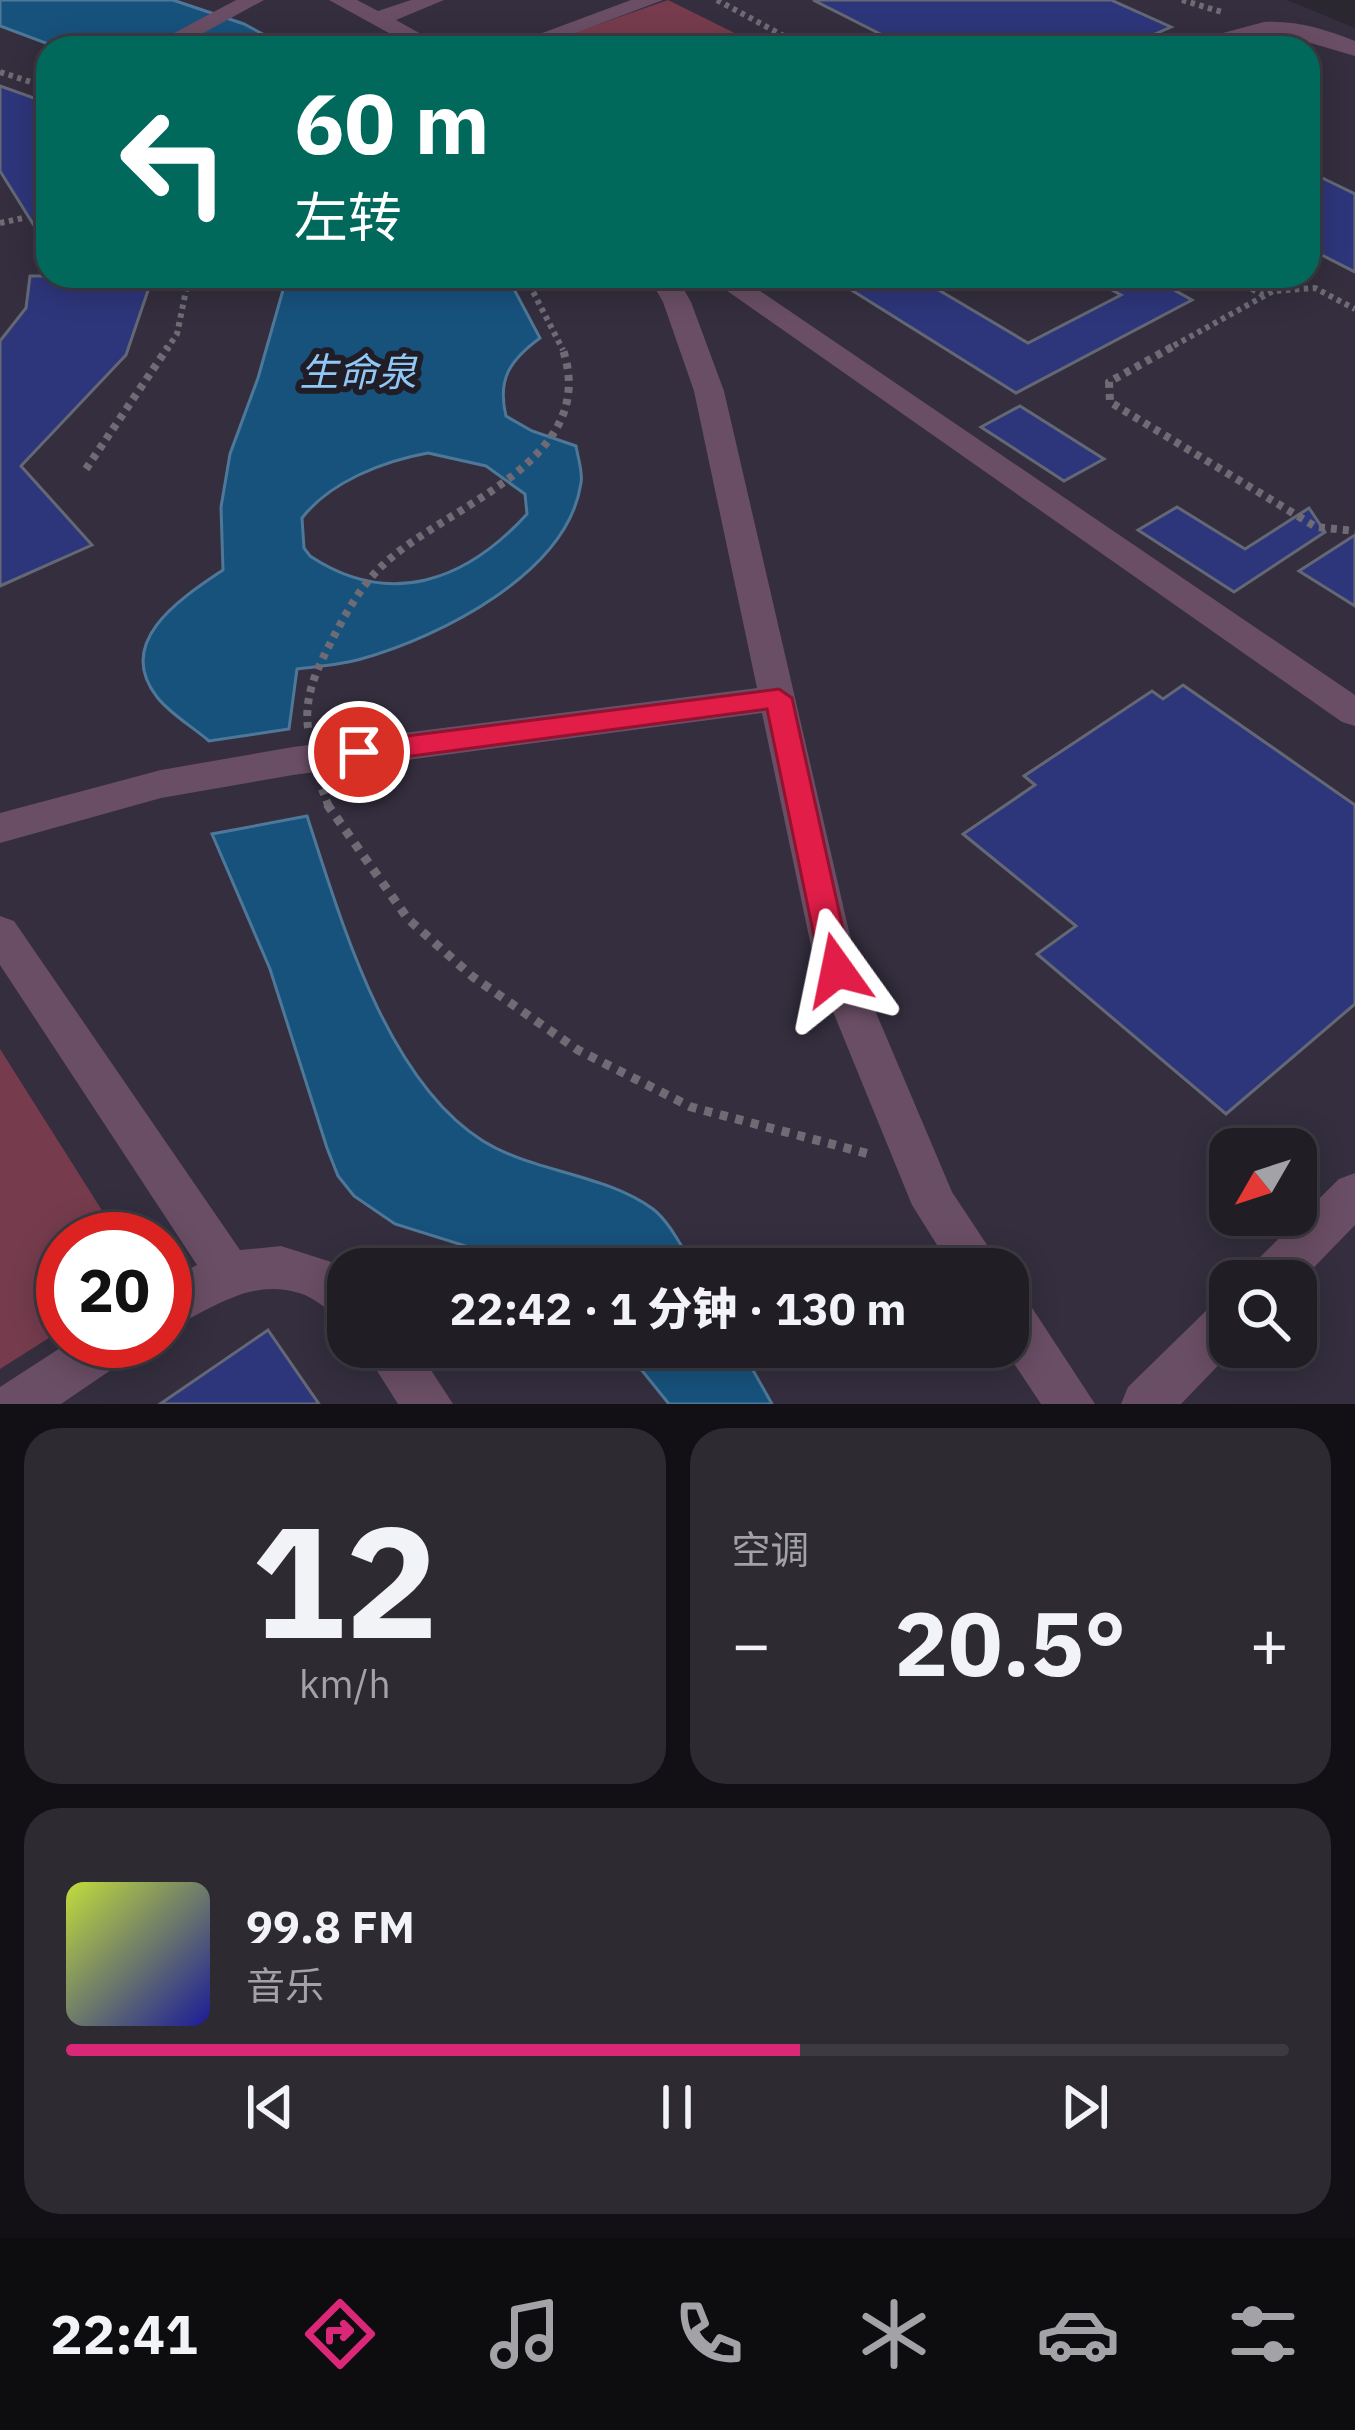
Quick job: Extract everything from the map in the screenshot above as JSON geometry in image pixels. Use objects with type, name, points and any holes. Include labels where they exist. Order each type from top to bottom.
[{"type":"street","points":[[182,36],[253,0]]},
{"type":"street","points":[[340,0],[413,36]]},
{"type":"street","points":[[381,17],[434,0]]},
{"type":"street","points":[[548,36],[652,0]]},
{"type":"street","points":[[1231,36],[1278,24],[1302,28],[1355,49]]},
{"type":"street","points":[[677,288],[710,391],[837,970],[935,1205],[965,1248]]},
{"type":"street","points":[[737,288],[1355,713]]},
{"type":"street","points":[[0,828],[161,784],[313,758],[779,698]]},
{"type":"street","points":[[0,932],[228,1272]]},
{"type":"street","points":[[1290,1260],[1355,1194]]},
{"type":"street","points":[[192,1291],[228,1272],[266,1266],[303,1271],[327,1283]]},
{"type":"street","points":[[1146,1404],[1209,1341]]},
{"type":"street","points":[[1029,1343],[1070,1404]]},
{"type":"street","points":[[18,1404],[72,1368]]},
{"type":"street","points":[[401,1368],[428,1404]]},
{"type":"path","points":[[717,0],[784,36]]},
{"type":"path","points":[[0,72],[34,83]]},
{"type":"path","points":[[0,224],[23,218]]},
{"type":"path","points":[[86,469],[177,334],[187,288]]},
{"type":"path","points":[[533,288],[569,354],[573,399],[560,432],[494,488],[384,562],[349,607],[311,679],[305,712],[326,802],[408,919],[473,977],[578,1050],[691,1108],[833,1142],[921,1170]]},
{"type":"path","points":[[1250,288],[1265,296]]},
{"type":"path","points":[[1355,309],[1315,288],[1265,296],[1109,382],[1110,402],[1316,527],[1355,530]]},
{"type":"shaded area","points":[[0,0],[1287,0],[1355,28],[1355,1404],[0,1404]]},
{"type":"shaded area","points":[[668,0],[741,36],[565,36]]},
{"type":"shaded area","points":[[0,1049],[103,1212],[36,1212],[36,1346],[0,1369]]},
{"type":"water","points":[[0,0],[173,0],[266,36],[36,39],[0,26]]},
{"type":"water","name":"生命泉","points":[[284,288],[513,288],[540,338],[508,371],[503,391],[506,416],[576,446],[581,483],[571,516],[552,545],[496,596],[393,649],[297,669],[289,729],[209,741],[157,697],[146,677],[143,657],[158,623],[223,570],[221,507],[230,454]],"holes":[[[428,453],[486,466],[525,494],[527,514],[503,537],[453,571],[426,580],[369,581],[340,572],[304,548],[302,518],[314,505],[359,475],[393,461]]]},
{"type":"water","points":[[307,816],[371,995],[419,1079],[449,1114],[503,1152],[633,1197],[659,1215],[682,1248],[472,1248],[395,1224],[354,1196],[338,1176],[327,1148],[270,969],[212,834]]},
{"type":"water","points":[[640,1368],[752,1368],[772,1404],[669,1404]]},
{"type":"building","points":[[813,0],[1111,0],[1171,27],[1150,36],[884,36]]},
{"type":"building","points":[[0,86],[36,99],[36,229],[0,171]]},
{"type":"building","points":[[1320,177],[1355,194],[1355,272],[1320,254]]},
{"type":"building","points":[[30,276],[36,276],[36,288],[149,288],[126,355],[21,466],[92,545],[0,586],[0,341],[26,308]]},
{"type":"building","points":[[848,288],[935,288],[1028,343],[1121,295],[1108,288],[1170,288],[1192,300],[1016,393]]},
{"type":"building","points":[[1020,406],[1104,459],[1064,481],[981,427]]},
{"type":"building","points":[[1177,507],[1245,549],[1309,508],[1325,532],[1234,592],[1138,530]]},
{"type":"building","points":[[1355,535],[1355,606],[1299,571]]},
{"type":"building","points":[[1183,685],[1355,805],[1355,1004],[1226,1114],[1037,954],[1076,926],[963,834],[1035,785],[1024,776],[1152,691],[1163,699]]},
{"type":"building","points":[[268,1330],[319,1404],[160,1404]]},
{"type":"route","points":[[359,752],[779,698],[837,970]]}]
